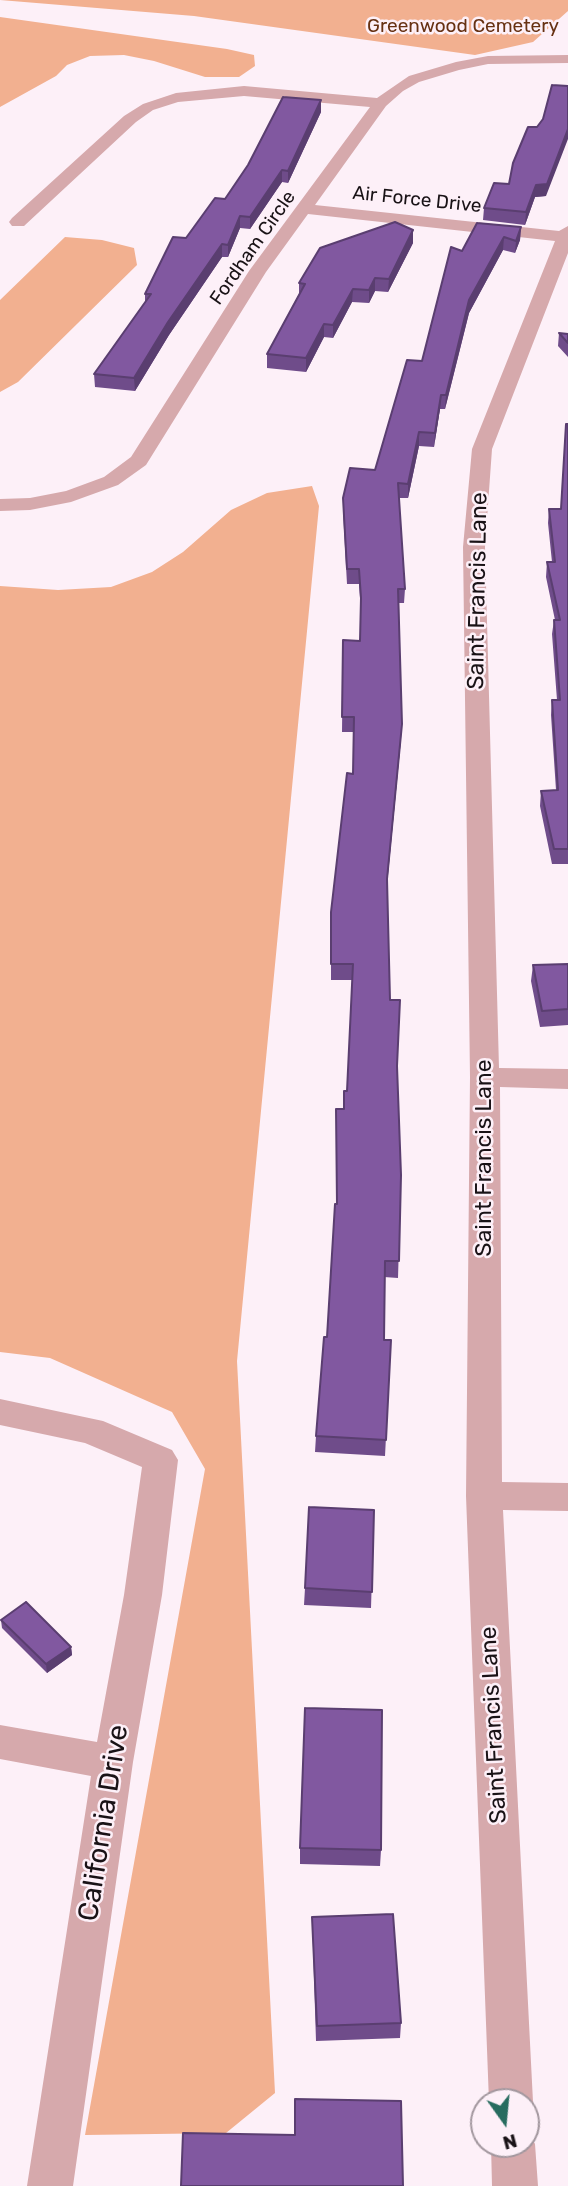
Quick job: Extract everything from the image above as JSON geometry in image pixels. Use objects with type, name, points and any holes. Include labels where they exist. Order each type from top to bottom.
[{"type":"street","name":"Fordham Circle","points":[[0,505],[30,504],[71,496],[111,481],[139,461],[258,271],[306,209],[381,103],[414,79],[456,66],[488,60],[568,59]]},
{"type":"street","points":[[18,222],[130,119],[148,107],[176,98],[244,90],[381,103]]},
{"type":"street","name":"Air Force Drive","points":[[306,209],[566,234]]},
{"type":"street","name":"Saint Francis Lane","points":[[510,2088],[484,1496],[485,1077],[474,547],[482,449],[566,234]]},
{"type":"street","points":[[485,1077],[568,1079]]},
{"type":"street","name":"California Drive","points":[[0,1412],[91,1431],[160,1460],[143,1595],[113,1762],[50,2186]]},
{"type":"street","points":[[484,1496],[568,1497]]},
{"type":"street","points":[[0,1742],[113,1762]]},
{"type":"street","points":[[514,2158],[515,2186]]},
{"type":"green space","name":"Greenwood Cemetery","points":[[0,0],[568,0],[568,11],[533,42],[475,55],[194,16]]},
{"type":"green space","points":[[0,17],[227,49],[254,55],[255,66],[239,77],[205,77],[124,55],[90,56],[67,65],[56,76],[0,107]]},
{"type":"green space","points":[[65,237],[102,240],[134,248],[137,265],[18,382],[0,392],[0,300]]},
{"type":"green space","points":[[312,486],[319,506],[237,1361],[275,2093],[226,2133],[85,2135],[205,1469],[172,1412],[50,1358],[0,1352],[0,586],[58,590],[111,587],[152,572],[183,552],[231,510],[267,493]]},
{"type":"building","points":[[552,85],[568,86],[568,129],[547,184],[536,185],[526,212],[484,208],[494,183],[509,184],[513,163],[528,127],[537,127],[543,119]]},
{"type":"building","points":[[283,97],[321,100],[288,171],[282,170],[250,217],[240,216],[228,245],[222,244],[168,322],[134,378],[94,374],[151,294],[145,294],[173,237],[186,238],[215,198],[225,199],[248,165]]},
{"type":"building","points":[[395,222],[413,230],[389,279],[375,278],[369,290],[353,289],[333,325],[324,324],[306,358],[267,354],[305,284],[299,283],[320,248]]},
{"type":"building","points":[[477,223],[521,227],[516,241],[504,237],[469,300],[446,395],[441,395],[435,433],[419,432],[408,484],[398,483],[405,589],[398,589],[402,724],[387,879],[390,1000],[400,1000],[397,1066],[401,1175],[399,1261],[385,1261],[384,1340],[391,1340],[386,1440],[316,1436],[337,1204],[336,1109],[344,1109],[344,1091],[347,1091],[353,964],[331,964],[331,912],[347,773],[353,774],[354,717],[342,717],[343,640],[360,641],[359,569],[347,569],[343,498],[350,468],[375,470],[407,360],[422,361],[451,247],[462,251]]},
{"type":"building","points":[[559,333],[568,334],[568,343]]},
{"type":"building","points":[[566,424],[568,849],[554,849],[541,791],[558,790],[552,700],[560,700],[554,620],[560,620],[547,562],[555,562],[549,509],[561,509]]},
{"type":"building","points":[[568,964],[568,1009],[542,1011],[533,965]]},
{"type":"building","points":[[309,1507],[374,1510],[372,1592],[305,1588]]},
{"type":"building","points":[[26,1602],[71,1647],[46,1664],[1,1620]]},
{"type":"building","points":[[305,1708],[382,1710],[381,1850],[300,1848]]},
{"type":"building","points":[[393,1914],[401,2023],[317,2026],[312,1917]]},
{"type":"building","points":[[295,2099],[401,2101],[403,2186],[181,2186],[183,2133],[295,2135]]}]
